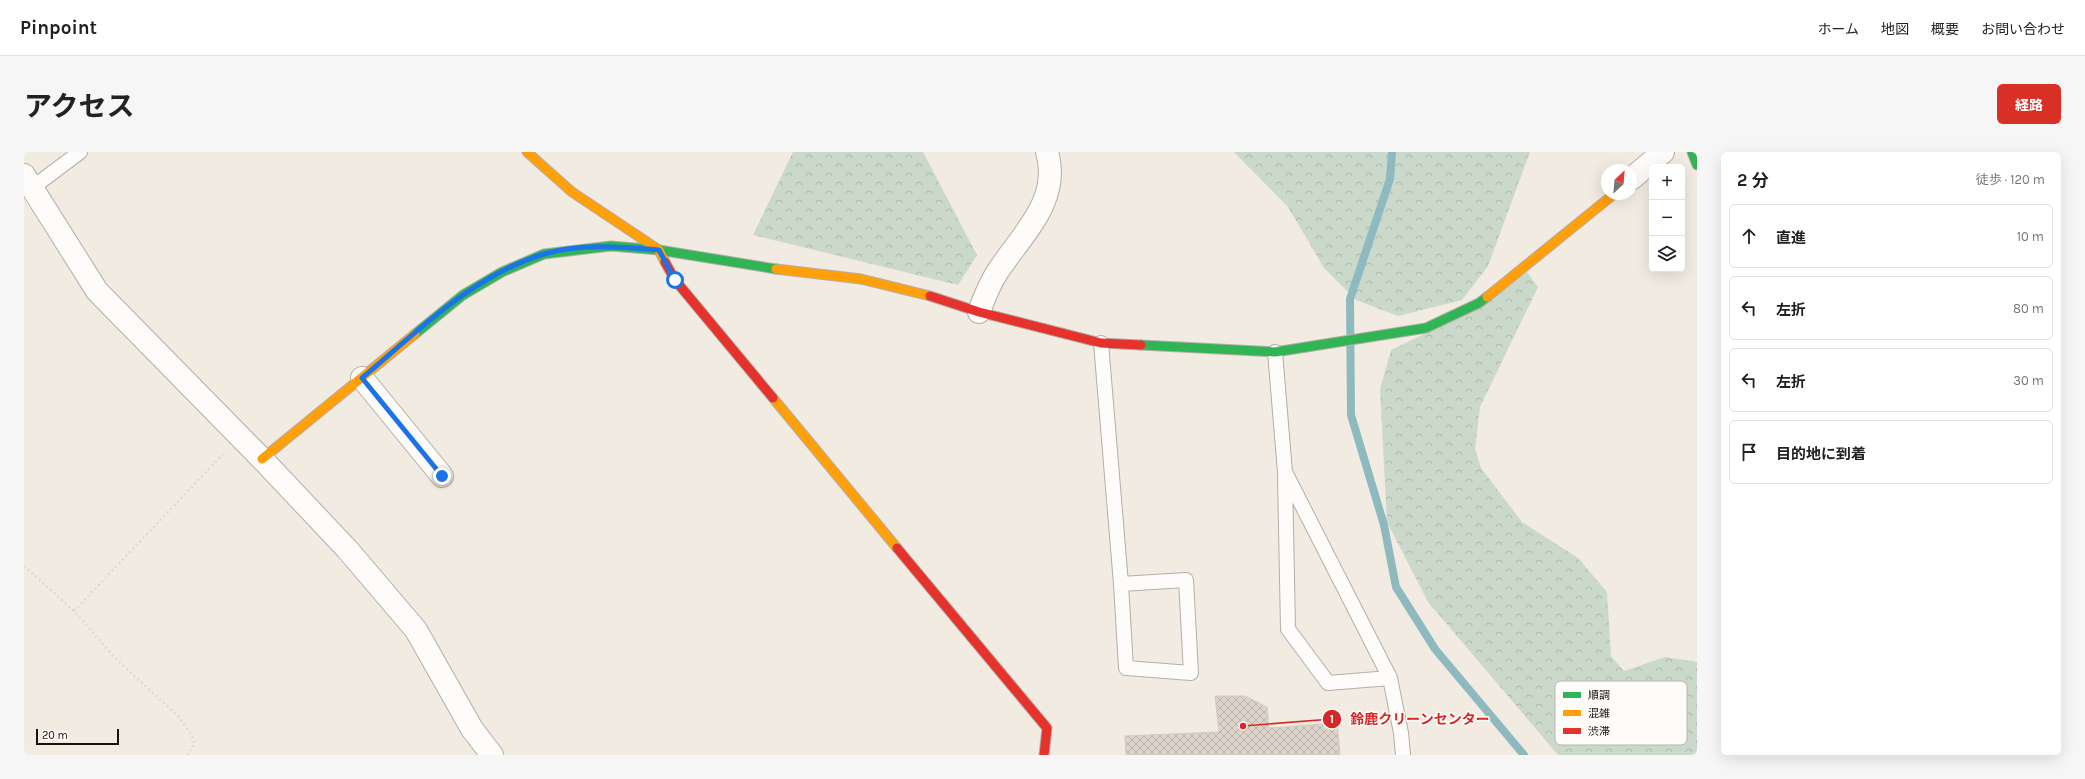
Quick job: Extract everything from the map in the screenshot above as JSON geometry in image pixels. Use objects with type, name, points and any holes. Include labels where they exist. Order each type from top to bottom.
[{"type":"street","points":[[527,152],[572,192],[659,250],[675,280],[1047,728],[1044,755]]},
{"type":"street","points":[[978,312],[997,272],[1046,200],[1051,175],[1046,152]]},
{"type":"street","points":[[1637,174],[1663,152]]},
{"type":"street","points":[[1692,152],[1697,165]]},
{"type":"street","points":[[28,182],[97,291],[240,436],[347,549],[416,630],[472,729],[492,755]]},
{"type":"street","points":[[262,459],[463,295],[502,272],[544,254],[574,249],[611,246],[659,250],[810,274],[862,278],[952,302],[978,312],[1101,343],[1276,352],[1316,347],[1426,328],[1480,303],[1506,284],[1607,200]]},
{"type":"street","points":[[362,378],[442,476]]},
{"type":"lane","points":[[28,182],[80,152]]},
{"type":"lane","points":[[1101,343],[1121,584],[1126,668],[1191,673],[1186,580],[1121,584]]},
{"type":"lane","points":[[1276,352],[1285,472],[1288,629],[1328,683],[1390,678]]},
{"type":"lane","points":[[1285,472],[1390,678],[1401,733],[1403,755]]},
{"type":"path","points":[[74,611],[240,436]]},
{"type":"path","points":[[24,566],[74,611],[116,658],[179,717],[192,736],[195,744],[187,755]]},
{"type":"green space","points":[[793,152],[923,152],[977,255],[958,285],[753,235]]},
{"type":"green space","points":[[1234,152],[1530,152],[1488,266],[1462,300],[1398,316],[1356,300],[1324,268],[1288,207]]},
{"type":"green space","points":[[1527,272],[1538,287],[1480,407],[1475,449],[1481,468],[1522,522],[1578,558],[1607,592],[1611,656],[1624,671],[1665,657],[1697,662],[1697,755],[1558,755],[1428,602],[1387,522],[1380,389],[1391,350],[1486,304]]},
{"type":"building","points":[[1215,696],[1245,696],[1267,707],[1269,728],[1337,723],[1340,755],[1126,755],[1125,736],[1219,732]]},
{"type":"waterway","points":[[1392,152],[1390,179],[1350,299],[1351,415],[1384,525],[1396,587],[1435,649],[1524,755]]},
{"type":"traffic: fast","points":[[1692,152],[1697,165]]},
{"type":"traffic: fast","points":[[415,334],[463,295],[502,272],[544,254],[611,246],[659,250],[776,269]]},
{"type":"traffic: fast","points":[[1141,345],[1275,352],[1426,328],[1479,303],[1487,297]]},
{"type":"traffic: slow","points":[[527,152],[572,192],[659,250],[665,262]]},
{"type":"traffic: slow","points":[[1487,297],[1607,200]]},
{"type":"traffic: slow","points":[[776,269],[861,279],[930,296]]},
{"type":"traffic: slow","points":[[262,459],[415,334]]},
{"type":"traffic: slow","points":[[773,398],[897,548]]},
{"type":"traffic: jam","points":[[665,262],[675,280],[773,398]]},
{"type":"traffic: jam","points":[[930,296],[979,312],[1101,343],[1141,345]]},
{"type":"traffic: jam","points":[[897,548],[1047,728],[1044,755]]},
{"type":"place","name":"鈴鹿クリーンセンター","points":[[1243,726]]},
{"type":"route","points":[[442,476],[362,378],[463,295],[502,272],[544,254],[574,249],[611,246],[659,250],[675,280]]}]
